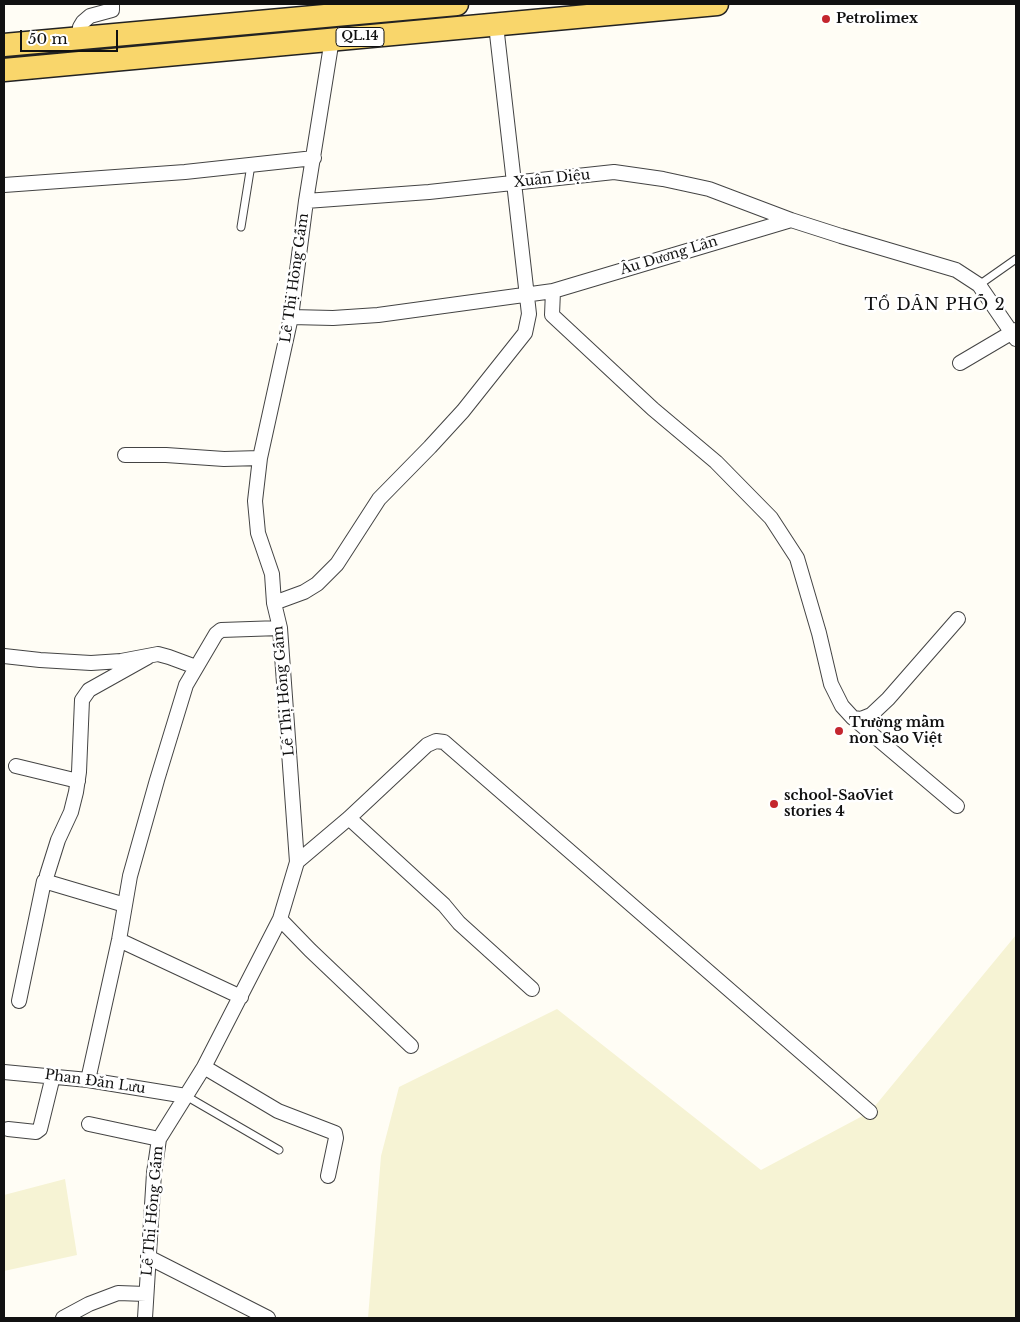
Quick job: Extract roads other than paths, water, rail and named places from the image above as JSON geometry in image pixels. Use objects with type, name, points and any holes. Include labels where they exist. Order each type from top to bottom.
[{"type":"main road","name":"QL.14","points":[[4,45],[84,38],[319,11],[457,4]]},
{"type":"main road","name":"QL.14","points":[[4,70],[717,4]]},
{"type":"street","points":[[84,38],[80,27],[83,22],[90,16],[112,10],[112,4]]},
{"type":"street","points":[[274,603],[304,592],[317,584],[336,564],[379,499],[430,447],[487,382],[524,333],[529,314],[496,25]]},
{"type":"street","name":"Lê Thị Hồng Gấm","points":[[145,1318],[154,1173],[159,1139],[204,1067],[280,919],[297,862],[280,628],[274,603],[272,574],[258,533],[254,501],[260,458],[291,317],[306,201],[332,39]]},
{"type":"street","points":[[4,185],[185,172],[314,158]]},
{"type":"street","name":"Xuân Diệu","points":[[306,201],[428,192],[614,172],[663,179],[709,189],[791,220]]},
{"type":"street","points":[[791,220],[956,270],[979,285],[1014,334],[960,363]]},
{"type":"street","name":"Âu Dương Lân","points":[[291,317],[333,318],[378,315],[553,292],[791,220]]},
{"type":"street","points":[[553,292],[552,316],[653,409],[716,462],[771,518],[797,558],[819,633],[831,684],[842,706],[853,718],[957,806]]},
{"type":"street","points":[[125,455],[166,455],[224,459],[260,458]]},
{"type":"street","points":[[853,718],[861,719],[870,715],[888,699],[958,619]]},
{"type":"street","points":[[88,1080],[119,940],[130,876],[184,692],[196,667],[216,634],[221,630],[280,628]]},
{"type":"street","points":[[47,875],[58,840],[71,812],[78,781],[82,700],[85,694],[148,657],[146,656],[163,655],[196,667]]},
{"type":"street","points":[[4,656],[40,660],[91,662],[148,657]]},
{"type":"street","points":[[297,862],[349,818],[427,745],[436,741],[444,742],[870,1112]]},
{"type":"street","points":[[16,766],[78,781]]},
{"type":"street","points":[[349,818],[444,906],[459,923],[532,989]]},
{"type":"street","points":[[19,1001],[44,881],[125,905]]},
{"type":"street","points":[[280,919],[310,950],[412,1046]]},
{"type":"street","points":[[119,940],[241,997]]},
{"type":"street","points":[[204,1067],[278,1111],[335,1133],[336,1138],[328,1176]]},
{"type":"street","name":"Phan Đăn Lưu","points":[[4,1072],[88,1080],[186,1096]]},
{"type":"street","points":[[8,1129],[36,1132],[40,1129],[53,1076]]},
{"type":"street","points":[[88,1124],[159,1139]]},
{"type":"street","points":[[148,1257],[268,1318]]},
{"type":"street","points":[[63,1318],[89,1304],[118,1293],[146,1294]]},
{"type":"lane","points":[[241,227],[251,165]]},
{"type":"lane","points":[[979,285],[1016,259]]},
{"type":"lane","points":[[186,1096],[279,1150]]},
{"type":"place","name":"Petrolimex","points":[[826,19]]},
{"type":"place","name":"Trường mầm non Sao Việt","points":[[839,731]]},
{"type":"place","name":"school-SaoViet stories 4","points":[[774,804]]},
{"type":"district","name":"TỔ DÂN PHỐ 2","points":[[935,305]]}]
